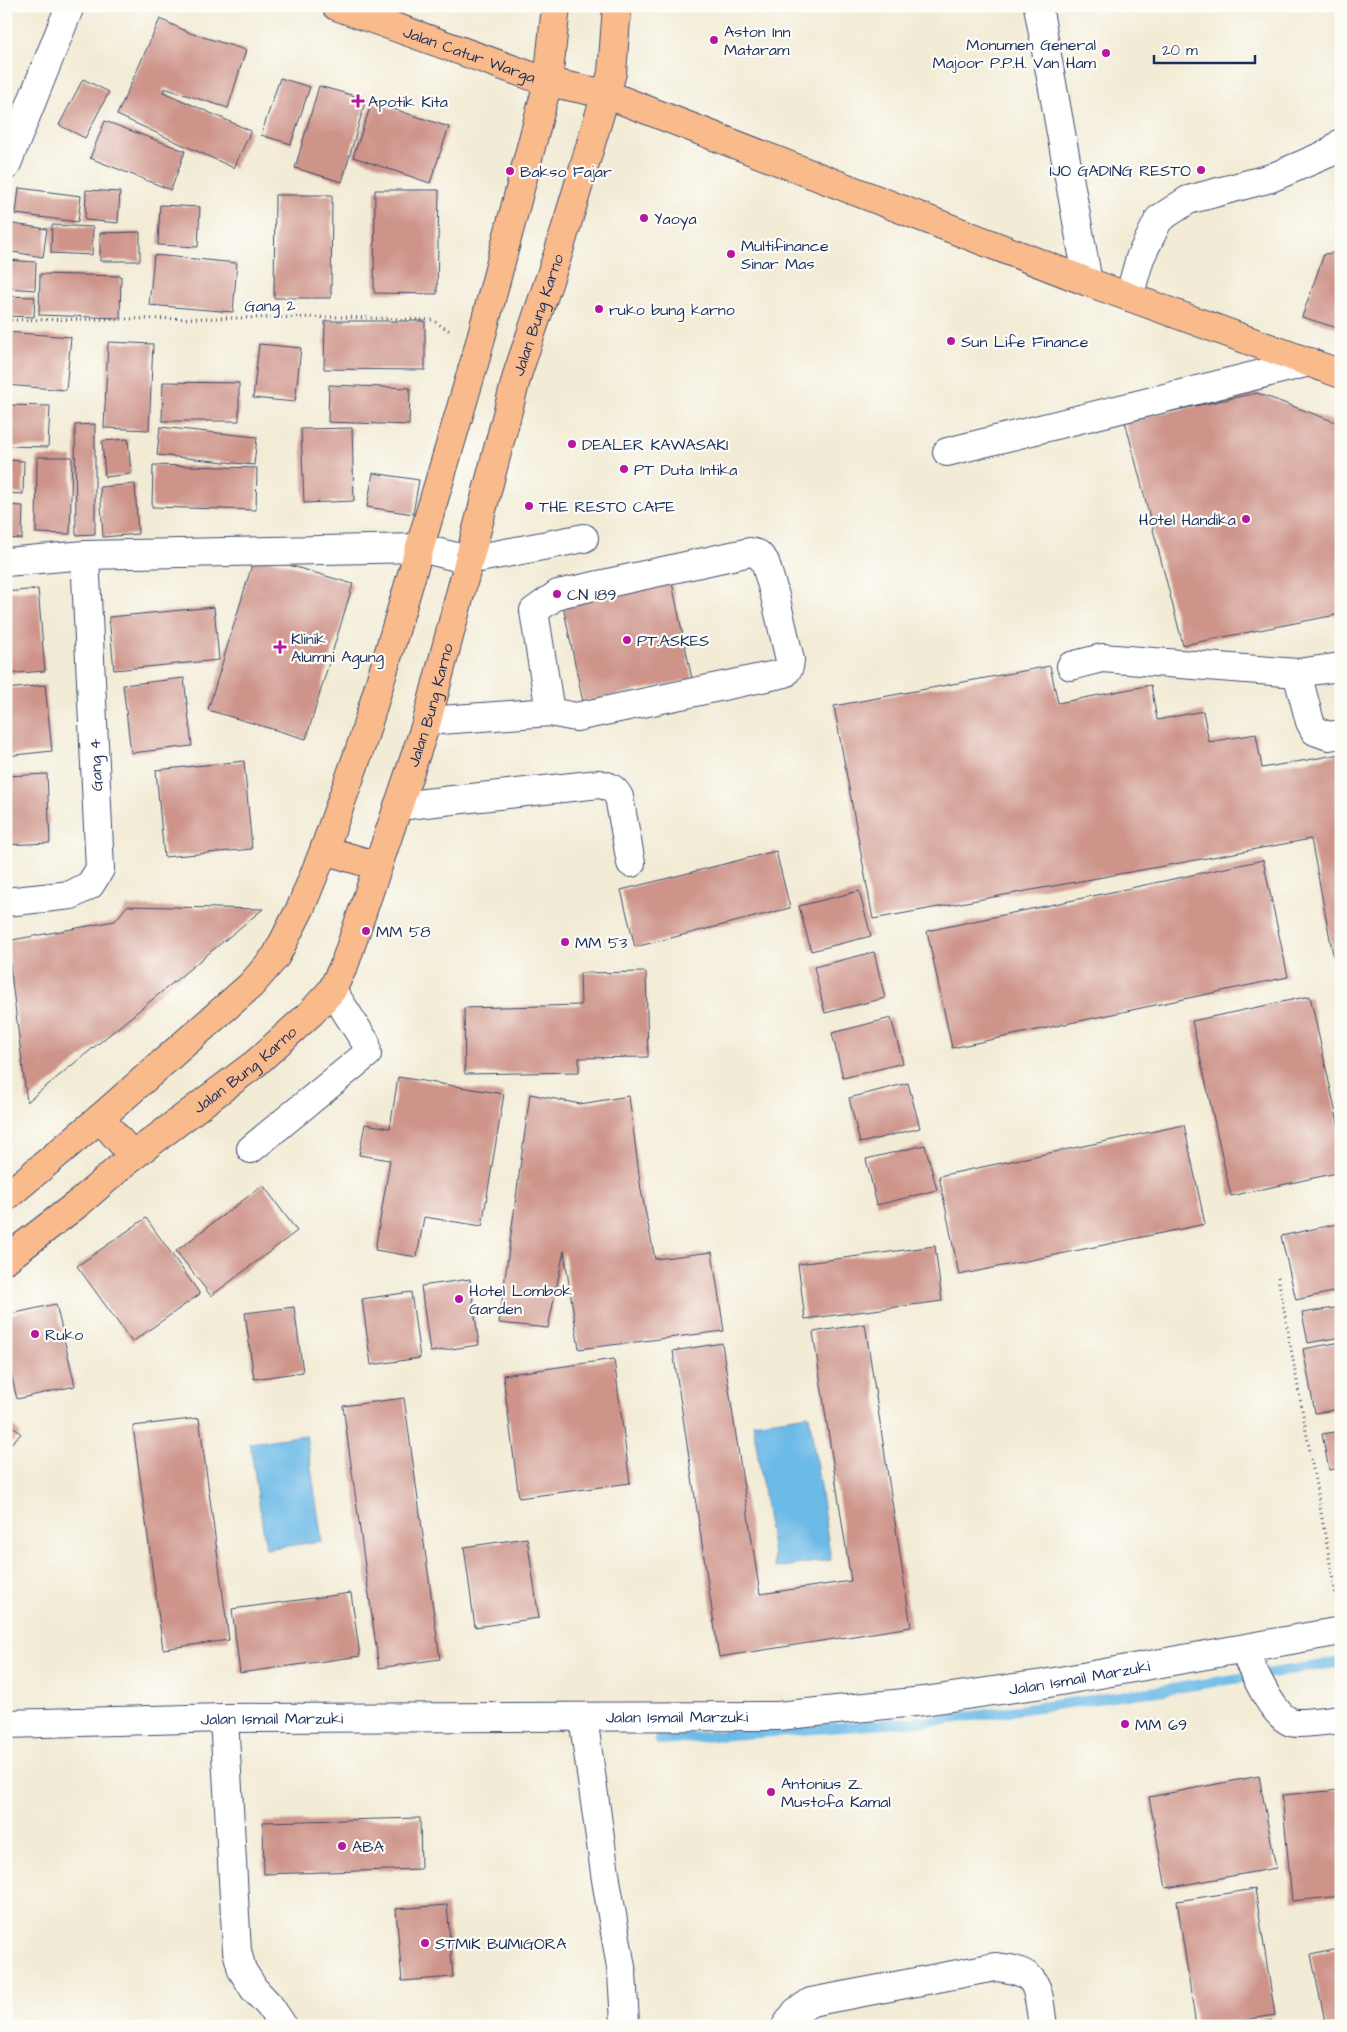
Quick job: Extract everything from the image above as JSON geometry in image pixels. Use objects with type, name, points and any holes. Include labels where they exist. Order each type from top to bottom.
[{"type":"main road","name":"Jalan Catur Warga","points":[[336,6],[548,82],[606,94],[1088,282],[1341,374]]},
{"type":"main road","points":[[6,1197],[100,1118],[251,985],[276,956],[302,907],[362,743],[476,357],[548,82],[556,6]]},
{"type":"main road","name":"Jalan Bung Karno","points":[[6,1259],[80,1202],[133,1156],[256,1063],[311,1013],[332,990],[345,963],[427,721],[518,372],[558,254],[612,73],[617,6]]},
{"type":"main road","points":[[324,850],[378,866]]},
{"type":"main road","points":[[100,1118],[133,1156]]},
{"type":"street","points":[[6,166],[70,6]]},
{"type":"street","points":[[1038,6],[1088,282]]},
{"type":"street","points":[[1129,297],[1140,258],[1159,219],[1188,200],[1271,178],[1329,153],[1341,143]]},
{"type":"street","points":[[947,452],[1310,362]]},
{"type":"street","points":[[6,562],[85,555],[420,548],[469,560],[584,538]]},
{"type":"street","points":[[427,721],[550,712],[576,717],[785,673],[789,667],[790,660],[765,562],[758,554],[750,552],[558,594],[539,605],[534,610],[550,712]]},
{"type":"street","name":"Gang 4","points":[[6,902],[72,895],[90,885],[100,869],[85,555]]},
{"type":"street","points":[[1071,666],[1102,658],[1297,673],[1341,667]]},
{"type":"street","points":[[1297,673],[1310,722],[1315,731],[1329,736],[1341,734]]},
{"type":"street","points":[[398,806],[600,784],[610,786],[620,797],[631,863]]},
{"type":"street","points":[[251,1149],[367,1054],[366,1043],[332,990]]},
{"type":"street","name":"Jalan Ismail Marzuki","points":[[6,1724],[224,1718],[778,1716],[924,1701],[1247,1657],[1341,1631]]},
{"type":"street","points":[[1247,1657],[1272,1704],[1282,1717],[1292,1723],[1341,1719]]},
{"type":"street","points":[[583,1717],[606,1880],[622,1973],[625,2022]]},
{"type":"street","points":[[224,1718],[237,1950],[242,1970],[254,1989],[269,2005],[283,2026]]},
{"type":"street","points":[[786,2026],[796,2012],[811,2002],[995,1967],[1012,1968],[1026,1974],[1037,1985],[1043,2026]]},
{"type":"path","name":"Gang 2","points":[[6,320],[342,317],[432,320],[456,334],[476,357]]},
{"type":"path","points":[[1278,1278],[1337,1604]]},
{"type":"water","points":[[809,1415],[831,1560],[775,1568],[753,1423]]},
{"type":"water","points":[[306,1435],[322,1541],[266,1549],[250,1443]]},
{"type":"building","points":[[160,19],[190,33],[246,50],[228,108],[164,88],[163,92],[251,131],[234,168],[117,115]]},
{"type":"building","points":[[280,78],[310,87],[291,144],[261,135]]},
{"type":"building","points":[[83,79],[109,92],[85,138],[59,125]]},
{"type":"building","points":[[319,86],[366,99],[342,182],[295,168]]},
{"type":"building","points":[[372,102],[449,127],[430,183],[353,157]]},
{"type":"building","points":[[105,121],[185,151],[171,190],[90,158]]},
{"type":"building","points":[[19,188],[81,196],[78,222],[16,214]]},
{"type":"building","points":[[86,190],[120,192],[118,223],[85,220]]},
{"type":"building","points":[[375,190],[439,190],[437,294],[374,293]]},
{"type":"building","points":[[275,195],[332,195],[331,298],[274,298]]},
{"type":"building","points":[[160,205],[200,207],[198,247],[158,245]]},
{"type":"building","points":[[6,223],[47,229],[43,257],[6,251]]},
{"type":"building","points":[[52,225],[93,227],[92,255],[51,253]]},
{"type":"building","points":[[140,232],[140,261],[100,261],[100,233]]},
{"type":"building","points":[[1341,252],[1341,329],[1302,317],[1324,254]]},
{"type":"building","points":[[154,255],[237,263],[233,312],[149,305]]},
{"type":"building","points":[[6,260],[36,262],[35,290],[6,288]]},
{"type":"building","points":[[40,274],[121,276],[120,318],[39,315]]},
{"type":"building","points":[[6,296],[35,297],[34,317],[6,316]]},
{"type":"building","points":[[325,321],[425,321],[425,370],[324,369]]},
{"type":"building","points":[[6,332],[71,337],[66,390],[6,385]]},
{"type":"building","points":[[108,342],[153,344],[149,430],[104,428]]},
{"type":"building","points":[[259,344],[301,348],[295,402],[253,398]]},
{"type":"building","points":[[163,382],[239,383],[239,421],[162,421]]},
{"type":"building","points":[[329,385],[410,388],[409,425],[328,422]]},
{"type":"building","name":"Hotel Handika","points":[[1257,393],[1341,424],[1341,614],[1183,645],[1125,421]]},
{"type":"building","points":[[6,405],[50,406],[48,447],[6,446]]},
{"type":"building","points":[[95,424],[95,534],[76,535],[75,425]]},
{"type":"building","points":[[160,427],[257,437],[254,465],[157,455]]},
{"type":"building","points":[[352,428],[354,501],[304,503],[301,429]]},
{"type":"building","points":[[128,439],[131,474],[105,477],[102,441]]},
{"type":"building","points":[[37,457],[72,457],[70,534],[36,533]]},
{"type":"building","points":[[6,460],[24,461],[23,494],[6,493]]},
{"type":"building","points":[[153,465],[257,468],[256,510],[152,507]]},
{"type":"building","points":[[373,473],[419,480],[413,514],[367,507]]},
{"type":"building","points":[[135,484],[138,534],[103,537],[100,487]]},
{"type":"building","points":[[6,505],[23,506],[22,539],[6,538]]},
{"type":"building","name":"Klinik Alumni Agung","points":[[255,555],[353,584],[306,739],[208,710]]},
{"type":"building","name":"PT.ASKES","points":[[671,578],[692,679],[583,702],[562,601]]},
{"type":"building","points":[[38,589],[45,671],[6,674],[6,592]]},
{"type":"building","points":[[214,607],[219,660],[114,670],[109,617]]},
{"type":"building","points":[[1050,666],[1058,703],[1151,685],[1157,720],[1203,711],[1209,742],[1256,734],[1262,768],[1341,754],[1341,997],[1311,839],[873,919],[834,706]]},
{"type":"building","points":[[184,678],[192,746],[131,753],[123,685]]},
{"type":"building","points":[[45,685],[52,751],[6,756],[6,689]]},
{"type":"building","points":[[244,761],[252,849],[164,857],[156,770]]},
{"type":"building","points":[[47,774],[50,843],[6,845],[6,776]]},
{"type":"building","points":[[776,851],[790,908],[635,947],[621,890]]},
{"type":"building","points":[[1263,860],[1288,977],[952,1048],[927,931]]},
{"type":"building","points":[[859,891],[871,936],[811,951],[799,906]]},
{"type":"building","points":[[127,906],[263,909],[27,1102],[7,941],[115,921]]},
{"type":"building","points":[[874,952],[885,998],[825,1013],[814,967]]},
{"type":"building","points":[[646,972],[648,1057],[579,1058],[579,1072],[465,1074],[464,1008],[581,1005],[580,973]]},
{"type":"building","points":[[1310,996],[1341,1136],[1341,1172],[1231,1196],[1192,1021]]},
{"type":"building","points":[[891,1018],[903,1063],[843,1078],[832,1033]]},
{"type":"building","points":[[398,1077],[504,1094],[482,1226],[424,1217],[417,1257],[375,1250],[390,1160],[359,1155],[365,1124],[390,1128]]},
{"type":"building","points":[[908,1083],[920,1128],[860,1143],[849,1098]]},
{"type":"building","points":[[530,1094],[580,1104],[629,1096],[641,1190],[655,1259],[712,1252],[724,1331],[579,1349],[564,1251],[548,1328],[499,1323]]},
{"type":"building","points":[[1184,1125],[1205,1224],[959,1275],[939,1176]]},
{"type":"building","points":[[925,1145],[937,1190],[877,1205],[866,1159]]},
{"type":"building","points":[[263,1185],[297,1231],[211,1296],[176,1251]]},
{"type":"building","points":[[146,1218],[200,1294],[132,1342],[77,1266]]},
{"type":"building","points":[[1341,1223],[1341,1290],[1296,1300],[1281,1236]]},
{"type":"building","points":[[935,1246],[942,1301],[805,1319],[798,1264]]},
{"type":"building","points":[[470,1279],[479,1345],[430,1352],[421,1286]]},
{"type":"building","points":[[411,1292],[420,1358],[371,1365],[362,1299]]},
{"type":"building","name":"Ruko","points":[[56,1304],[75,1386],[17,1399],[6,1353],[6,1315]]},
{"type":"building","points":[[294,1307],[303,1372],[254,1379],[245,1313]]},
{"type":"building","points":[[1341,1307],[1341,1337],[1308,1343],[1302,1313]]},
{"type":"building","points":[[865,1324],[911,1627],[719,1657],[673,1351],[722,1343],[760,1594],[851,1581],[813,1332]]},
{"type":"building","points":[[1341,1342],[1341,1409],[1315,1413],[1303,1349]]},
{"type":"building","points":[[614,1359],[630,1483],[519,1498],[503,1375]]},
{"type":"building","points":[[404,1398],[440,1659],[379,1668],[343,1406]]},
{"type":"building","points":[[199,1418],[229,1640],[163,1649],[133,1426]]},
{"type":"building","points":[[6,1420],[21,1434],[6,1448]]},
{"type":"building","points":[[1341,1431],[1341,1468],[1329,1470],[1322,1434]]},
{"type":"building","points":[[527,1538],[539,1618],[475,1627],[464,1547]]},
{"type":"building","points":[[351,1593],[360,1656],[240,1673],[232,1609]]},
{"type":"building","points":[[1259,1776],[1276,1868],[1166,1888],[1149,1797]]},
{"type":"building","points":[[1341,1790],[1341,1896],[1292,1901],[1282,1795]]},
{"type":"building","name":"ABA","points":[[420,1818],[421,1869],[264,1874],[263,1822]]},
{"type":"building","points":[[1255,1889],[1275,2015],[1208,2026],[1196,2026],[1177,1901]]},
{"type":"building","name":"STMIK BUMIGORA","points":[[447,1905],[453,1977],[402,1981],[396,1909]]},
{"type":"building","points":[[1341,1948],[1341,2026],[1326,2026],[1311,1955]]},
{"type":"building","points":[[1272,2020],[1272,2026],[1246,2025]]},
{"type":"waterway","points":[[659,1740],[943,1720],[1158,1691],[1341,1662]]},
{"type":"place","name":"Aston Inn Mataram","points":[[714,40]]},
{"type":"place","name":"Monumen General Majoor P.P.H. Van Ham","points":[[1106,53]]},
{"type":"place","name":"Apotik Kita","points":[[358,101]]},
{"type":"place","name":"IJO GADING RESTO","points":[[1201,170]]},
{"type":"place","name":"Bakso Fajar","points":[[510,171]]},
{"type":"place","name":"Yaoya","points":[[644,218]]},
{"type":"place","name":"Multifinance Sinar Mas","points":[[731,254]]},
{"type":"place","name":"ruko bung karno","points":[[599,309]]},
{"type":"place","name":"Sun Life Finance","points":[[951,341]]},
{"type":"place","name":"DEALER KAWASAKI","points":[[572,444]]},
{"type":"place","name":"PT Duta Intika","points":[[624,469]]},
{"type":"place","name":"THE RESTO CAFE","points":[[529,506]]},
{"type":"place","name":"Hotel Handika","points":[[1246,519]]},
{"type":"place","name":"CN 189","points":[[557,594]]},
{"type":"place","name":"PT.ASKES","points":[[627,640]]},
{"type":"place","name":"Klinik Alumni Agung","points":[[280,647]]},
{"type":"place","name":"MM 58","points":[[366,931]]},
{"type":"place","name":"MM 53","points":[[565,942]]},
{"type":"place","name":"Hotel Lombok Garden","points":[[459,1299]]},
{"type":"place","name":"Ruko","points":[[35,1334]]},
{"type":"place","name":"MM 69","points":[[1125,1724]]},
{"type":"place","name":"Antonius Z. Mustofa Kamal","points":[[771,1792]]},
{"type":"place","name":"ABA","points":[[342,1846]]},
{"type":"place","name":"STMIK BUMIGORA","points":[[425,1943]]}]
